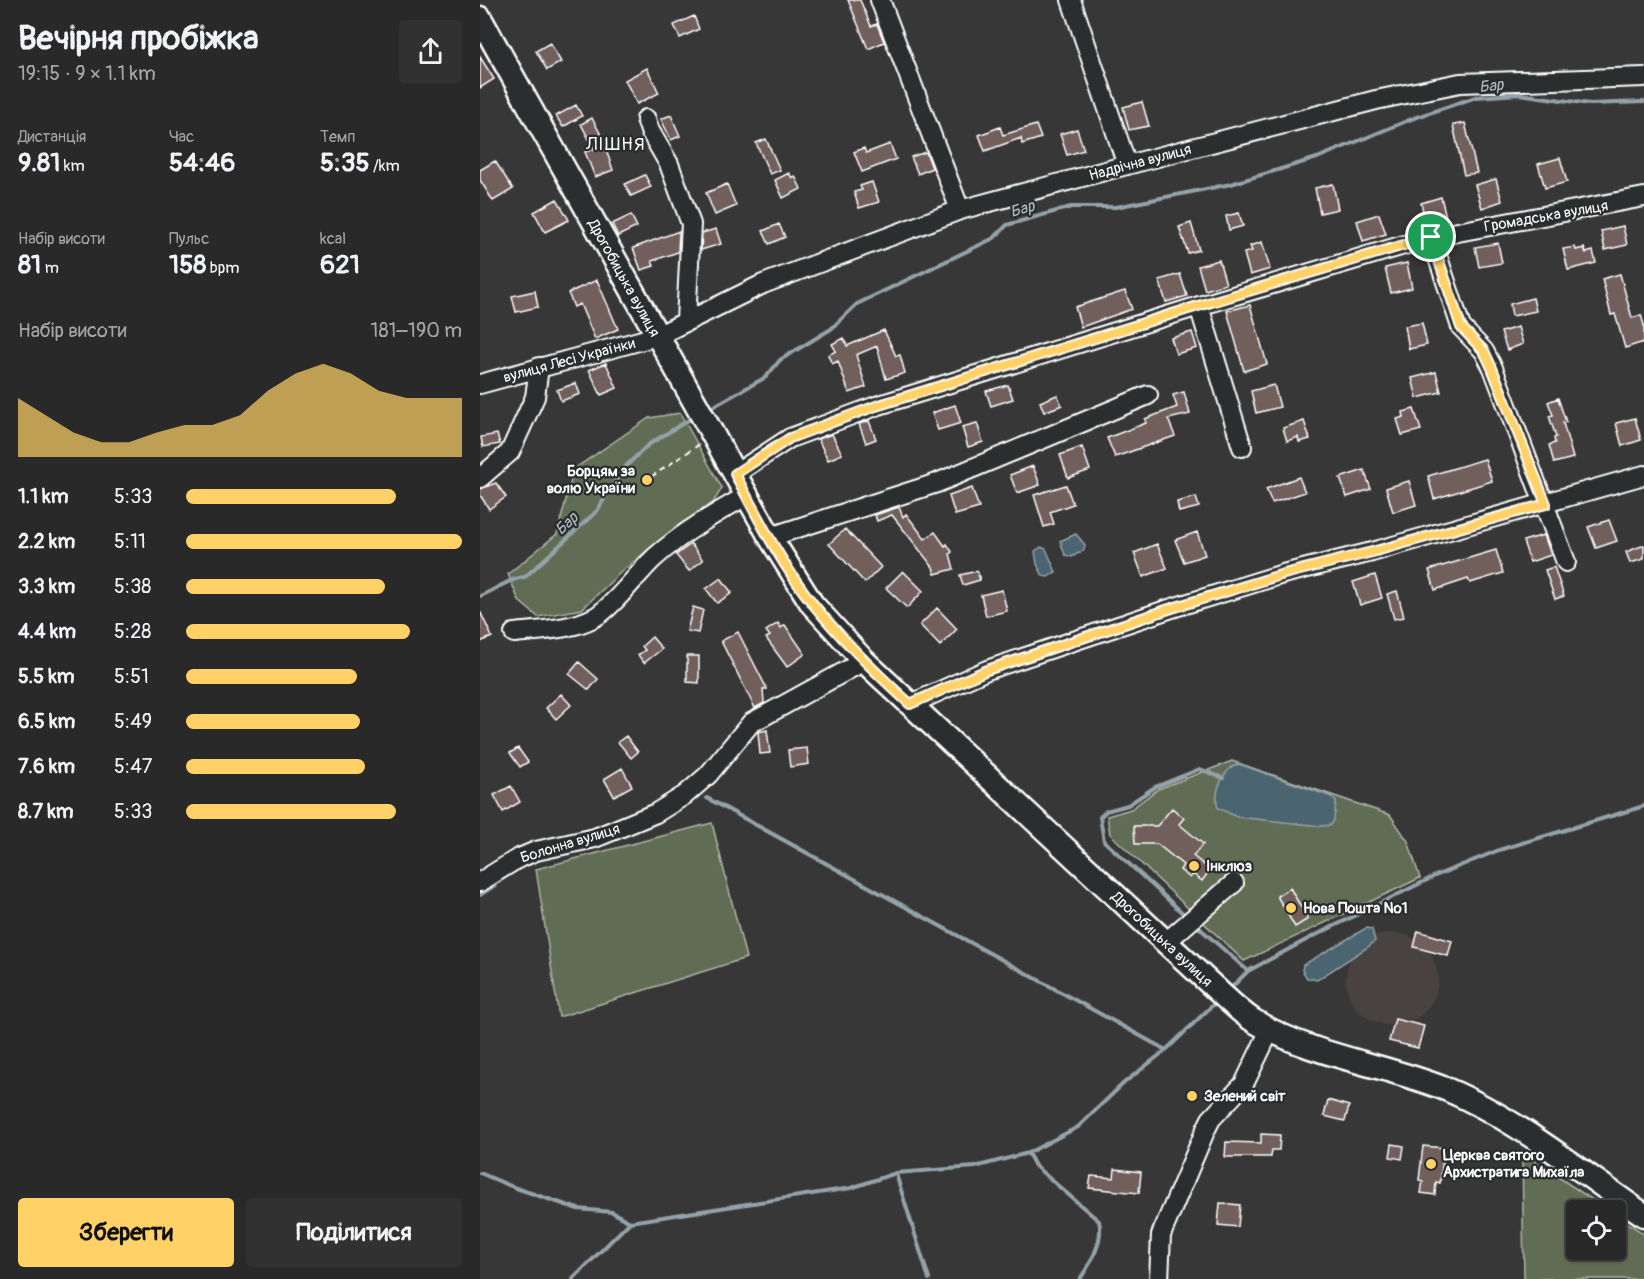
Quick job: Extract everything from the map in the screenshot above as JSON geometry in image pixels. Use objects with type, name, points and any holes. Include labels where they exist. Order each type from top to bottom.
[{"type":"main road","name":"Дрогобицька вулиця","points":[[480,18],[770,537],[812,604],[864,661],[1222,995],[1253,1021],[1270,1030],[1350,1059],[1429,1083],[1475,1103],[1503,1119],[1644,1215]]},
{"type":"street","points":[[880,0],[960,210]]},
{"type":"street","points":[[1071,0],[1127,165]]},
{"type":"street","name":"Надрічна вулиця","points":[[657,336],[763,284],[960,210],[1127,165],[1376,100],[1460,83],[1644,77]]},
{"type":"street","points":[[646,119],[650,131],[669,164],[691,224],[686,321]]},
{"type":"street","name":"Громадська вулиця","points":[[735,474],[790,438],[866,410],[1198,306],[1431,237],[1644,199]]},
{"type":"street","points":[[1431,237],[1461,327],[1484,351],[1492,368],[1546,504],[1566,562]]},
{"type":"street","points":[[1198,306],[1242,447]]},
{"type":"street","name":"вулиця Лесі Українки","points":[[480,384],[657,336]]},
{"type":"street","points":[[480,478],[510,452],[535,397],[539,367]]},
{"type":"street","points":[[770,537],[937,483],[1148,395]]},
{"type":"street","points":[[910,704],[987,670],[1169,609],[1284,574],[1372,552],[1644,475]]},
{"type":"street","points":[[514,633],[562,628],[583,623],[598,616],[654,558],[702,521],[746,496]]},
{"type":"street","name":"Болонна вулиця","points":[[480,882],[517,859],[536,851],[596,838],[656,813],[685,795],[708,775],[751,723],[864,661]]},
{"type":"street","points":[[1166,942],[1234,883]]},
{"type":"street","points":[[1159,1279],[1161,1235],[1206,1129],[1211,1119],[1244,1084],[1270,1030]]},
{"type":"path","points":[[651,477],[709,431]]},
{"type":"shaded area","points":[[1392,933],[1410,937],[1424,947],[1434,961],[1438,979],[1434,997],[1424,1011],[1410,1021],[1392,1025],[1374,1021],[1360,1011],[1350,997],[1346,979],[1350,961],[1360,947],[1374,937]]},
{"type":"green space","points":[[680,413],[722,488],[713,503],[680,524],[621,572],[582,609],[538,617],[519,601],[508,574],[557,534],[574,469],[649,418]]},
{"type":"green space","points":[[1232,761],[1390,815],[1408,841],[1420,878],[1244,961],[1110,834],[1107,816],[1131,809],[1158,789]]},
{"type":"green space","points":[[712,823],[746,958],[559,1017],[536,869]]},
{"type":"green space","points":[[1522,1153],[1593,1200],[1566,1200],[1566,1260],[1626,1260],[1626,1222],[1644,1234],[1644,1279],[1524,1279]]},
{"type":"water","points":[[1076,534],[1085,545],[1084,550],[1072,557],[1065,555],[1060,541]]},
{"type":"water","points":[[1041,547],[1046,549],[1056,572],[1048,577],[1043,576],[1037,564],[1035,551]]},
{"type":"water","points":[[1239,764],[1332,797],[1336,802],[1334,820],[1331,825],[1321,826],[1237,817],[1218,808],[1217,795],[1221,782],[1228,770]]},
{"type":"water","points":[[1366,928],[1372,929],[1375,941],[1368,947],[1317,980],[1307,978],[1302,970],[1303,965]]},
{"type":"building","points":[[848,0],[860,0],[871,26],[877,24],[884,42],[868,49]]},
{"type":"building","points":[[694,16],[699,29],[680,38],[674,25]]},
{"type":"building","points":[[550,43],[561,62],[547,70],[536,51]]},
{"type":"building","points":[[480,57],[494,79],[480,88]]},
{"type":"building","points":[[647,68],[659,93],[637,104],[625,80]]},
{"type":"building","points":[[1142,102],[1149,126],[1129,130],[1123,107]]},
{"type":"building","points":[[576,105],[582,116],[563,127],[556,116]]},
{"type":"building","points":[[671,115],[680,136],[671,140],[661,119]]},
{"type":"building","points":[[592,118],[601,135],[613,170],[595,177],[585,152],[594,149],[581,124]]},
{"type":"building","points":[[1465,123],[1477,173],[1464,175],[1453,125]]},
{"type":"building","points":[[1036,125],[1041,138],[1022,144],[1021,138],[985,151],[979,135],[1000,127],[1003,135]]},
{"type":"building","points":[[1077,129],[1084,150],[1067,155],[1060,134]]},
{"type":"building","points":[[766,139],[780,170],[770,174],[756,143]]},
{"type":"building","points":[[890,144],[896,159],[862,172],[854,152],[864,148],[866,153]]},
{"type":"building","points":[[926,152],[932,168],[918,174],[911,157]]},
{"type":"building","points":[[1560,158],[1567,182],[1545,188],[1538,164]]},
{"type":"building","points":[[495,161],[513,189],[493,201],[480,180],[480,170]]},
{"type":"building","points":[[789,173],[792,178],[795,176],[801,189],[783,198],[775,180]]},
{"type":"building","points":[[645,175],[651,187],[631,196],[625,184]]},
{"type":"building","points":[[1496,179],[1502,201],[1482,208],[1475,185]]},
{"type":"building","points":[[872,182],[879,202],[859,208],[854,192],[862,190],[860,186]]},
{"type":"building","points":[[727,184],[736,206],[715,215],[706,193]]},
{"type":"building","points":[[1333,184],[1338,209],[1320,213],[1315,188]]},
{"type":"building","points":[[1441,197],[1446,217],[1426,223],[1421,203]]},
{"type":"building","points":[[557,199],[569,220],[545,232],[534,212]]},
{"type":"building","points":[[1239,213],[1243,226],[1229,230],[1226,216]]},
{"type":"building","points":[[1379,214],[1386,234],[1363,241],[1357,221]]},
{"type":"building","points":[[631,215],[637,227],[618,236],[612,224]]},
{"type":"building","points":[[1191,223],[1199,250],[1188,253],[1179,227]]},
{"type":"building","points":[[779,224],[785,237],[769,244],[763,231]]},
{"type":"building","points":[[1623,226],[1627,245],[1605,250],[1601,231]]},
{"type":"building","points":[[716,229],[721,244],[701,250],[702,233]]},
{"type":"building","points":[[679,231],[678,252],[652,261],[654,266],[641,270],[633,248]]},
{"type":"building","points":[[1262,242],[1270,269],[1250,275],[1244,253],[1252,251],[1250,246]]},
{"type":"building","points":[[1498,243],[1502,263],[1479,267],[1475,247]]},
{"type":"building","points":[[1575,247],[1576,250],[1584,248],[1586,253],[1593,251],[1596,263],[1568,270],[1563,249]]},
{"type":"building","points":[[1219,260],[1226,284],[1205,290],[1198,266]]},
{"type":"building","points":[[1407,263],[1412,288],[1391,293],[1385,268]]},
{"type":"building","points":[[1180,274],[1187,296],[1166,302],[1159,280]]},
{"type":"building","points":[[1620,274],[1632,318],[1641,315],[1644,325],[1644,342],[1625,348],[1615,314],[1611,315],[1602,279]]},
{"type":"building","points":[[597,280],[618,329],[595,339],[580,304],[574,307],[568,293]]},
{"type":"building","points":[[535,291],[538,307],[516,312],[512,296]]},
{"type":"building","points":[[1125,291],[1132,309],[1081,327],[1075,307]]},
{"type":"building","points":[[1533,298],[1536,311],[1512,316],[1510,304]]},
{"type":"building","points":[[1250,305],[1267,364],[1244,371],[1227,311]]},
{"type":"building","points":[[1422,323],[1427,345],[1409,349],[1405,326]]},
{"type":"building","points":[[1518,327],[1523,344],[1507,350],[1501,332]]},
{"type":"building","points":[[884,330],[896,356],[900,355],[905,373],[886,379],[877,346],[856,355],[866,387],[849,393],[838,361],[832,364],[828,355],[836,351],[832,344],[844,338],[847,346]]},
{"type":"building","points":[[1192,332],[1197,348],[1176,354],[1171,338]]},
{"type":"building","points":[[606,363],[617,388],[601,395],[589,370]]},
{"type":"building","points":[[1436,372],[1441,392],[1417,398],[1412,378]]},
{"type":"building","points":[[576,383],[580,394],[561,401],[557,390]]},
{"type":"building","points":[[1008,385],[1013,399],[991,406],[986,391]]},
{"type":"building","points":[[1274,385],[1280,407],[1256,413],[1251,391]]},
{"type":"building","points":[[1184,392],[1190,414],[1168,419],[1175,436],[1115,457],[1107,438],[1146,423],[1145,419],[1177,407],[1173,395]]},
{"type":"building","points":[[1057,395],[1062,405],[1044,412],[1040,402]]},
{"type":"building","points":[[1558,398],[1566,422],[1563,423],[1573,458],[1554,463],[1549,445],[1555,443],[1554,438],[1556,437],[1549,416],[1553,415],[1548,402]]},
{"type":"building","points":[[955,405],[961,423],[938,430],[932,413]]},
{"type":"building","points":[[1414,409],[1421,430],[1402,435],[1397,419],[1404,417],[1403,412]]},
{"type":"building","points":[[1635,418],[1641,440],[1622,446],[1616,423]]},
{"type":"building","points":[[869,421],[876,439],[866,443],[859,424]]},
{"type":"building","points":[[1304,421],[1310,439],[1299,442],[1298,437],[1287,441],[1283,428]]},
{"type":"building","points":[[977,423],[983,442],[968,447],[962,427]]},
{"type":"building","points":[[497,434],[500,444],[483,447],[481,437]]},
{"type":"building","points":[[832,434],[842,454],[828,460],[818,439]]},
{"type":"building","points":[[1082,447],[1090,470],[1068,478],[1060,455]]},
{"type":"building","points":[[1485,459],[1492,481],[1434,499],[1428,476]]},
{"type":"building","points":[[1033,466],[1040,485],[1017,493],[1010,475]]},
{"type":"building","points":[[1364,470],[1371,489],[1347,497],[1340,478]]},
{"type":"building","points":[[1299,477],[1305,492],[1272,503],[1266,489]]},
{"type":"building","points":[[1409,481],[1416,505],[1393,512],[1386,488]]},
{"type":"building","points":[[496,483],[506,497],[489,509],[480,495],[480,489]]},
{"type":"building","points":[[1066,485],[1073,504],[1050,512],[1054,524],[1044,527],[1034,495]]},
{"type":"building","points":[[972,488],[979,508],[955,515],[949,496]]},
{"type":"building","points":[[1196,497],[1199,507],[1179,512],[1177,502]]},
{"type":"building","points":[[899,507],[903,517],[906,514],[925,539],[935,532],[945,546],[947,544],[952,552],[950,554],[954,569],[935,574],[933,567],[892,515],[877,521],[875,515]]},
{"type":"building","points":[[1609,520],[1617,541],[1596,548],[1588,527]]},
{"type":"building","points":[[845,529],[881,567],[865,583],[829,544]]},
{"type":"building","points":[[1197,532],[1205,555],[1184,562],[1175,540]]},
{"type":"building","points":[[1544,535],[1551,555],[1530,562],[1523,541]]},
{"type":"building","points":[[691,544],[703,560],[689,571],[676,555]]},
{"type":"building","points":[[1157,544],[1167,568],[1143,577],[1134,553]]},
{"type":"building","points":[[1644,545],[1644,559],[1630,563],[1626,552]]},
{"type":"building","points":[[1496,550],[1503,573],[1470,583],[1468,579],[1435,590],[1429,570]]},
{"type":"building","points":[[1554,567],[1564,596],[1555,599],[1545,570]]},
{"type":"building","points":[[903,571],[923,591],[907,608],[886,588]]},
{"type":"building","points":[[977,571],[980,580],[963,585],[960,575]]},
{"type":"building","points":[[1375,575],[1382,598],[1360,605],[1353,582]]},
{"type":"building","points":[[721,578],[732,593],[717,603],[706,589]]},
{"type":"building","points":[[1002,590],[1007,611],[986,616],[981,595]]},
{"type":"building","points":[[1397,591],[1404,617],[1394,619],[1387,594]]},
{"type":"building","points":[[693,607],[703,610],[698,633],[687,631]]},
{"type":"building","points":[[937,608],[957,629],[940,646],[920,625]]},
{"type":"building","points":[[480,611],[492,637],[480,642]]},
{"type":"building","points":[[778,623],[781,628],[785,625],[805,654],[787,667],[766,638],[770,636],[766,631]]},
{"type":"building","points":[[738,632],[767,689],[763,689],[764,703],[755,708],[721,641]]},
{"type":"building","points":[[652,637],[662,649],[644,663],[638,655],[645,650],[642,646]]},
{"type":"building","points":[[687,656],[699,656],[699,683],[687,682]]},
{"type":"building","points":[[579,662],[598,679],[589,690],[569,674]]},
{"type":"building","points":[[561,694],[571,705],[556,719],[546,708]]},
{"type":"building","points":[[767,730],[770,753],[760,754],[758,732]]},
{"type":"building","points":[[626,736],[638,752],[631,758],[618,742]]},
{"type":"building","points":[[518,748],[528,762],[520,767],[510,753]]},
{"type":"building","points":[[807,748],[809,764],[790,767],[788,750]]},
{"type":"building","points":[[622,768],[632,786],[614,796],[604,779]]},
{"type":"building","points":[[511,786],[520,802],[503,812],[494,795]]},
{"type":"building","points":[[1172,808],[1184,818],[1179,824],[1203,844],[1193,856],[1210,870],[1202,881],[1193,874],[1190,878],[1180,870],[1183,865],[1157,844],[1135,844],[1134,826],[1157,826]]},
{"type":"building","points":[[1290,888],[1308,919],[1295,927],[1277,896]]},
{"type":"building","points":[[1418,931],[1452,941],[1448,956],[1414,947]]},
{"type":"building","points":[[1395,1019],[1424,1026],[1418,1048],[1389,1041]]},
{"type":"building","points":[[1328,1100],[1349,1106],[1345,1121],[1324,1116]]},
{"type":"building","points":[[1261,1134],[1280,1135],[1279,1150],[1272,1150],[1271,1157],[1225,1157],[1226,1142],[1261,1143]]},
{"type":"building","points":[[1392,1144],[1404,1146],[1402,1159],[1390,1157]]},
{"type":"building","name":"Церква святого Архистратига Михаїла","points":[[1423,1146],[1444,1148],[1440,1183],[1436,1182],[1435,1195],[1421,1193],[1423,1181],[1419,1180]]},
{"type":"building","points":[[1115,1169],[1141,1172],[1139,1193],[1089,1188],[1091,1176],[1114,1178]]},
{"type":"building","points":[[1220,1203],[1240,1205],[1238,1227],[1218,1225]]},
{"type":"waterway","name":"Бар","points":[[707,410],[766,377],[780,360],[831,329],[857,304],[994,238],[1007,225],[1071,207],[1116,207],[1231,184],[1317,158],[1414,118],[1476,97],[1519,94],[1590,104],[1644,102]]},
{"type":"waterway","name":"Бар","points":[[480,596],[508,582],[525,577],[597,511],[623,469],[648,445],[695,416]]},
{"type":"waterway","points":[[1187,917],[1104,841],[1100,817],[1106,811],[1128,805],[1155,787],[1200,769],[1223,778]]},
{"type":"waterway","points":[[707,798],[1166,1050]]},
{"type":"waterway","points":[[1228,991],[1248,971],[1435,876],[1499,850],[1644,806]]},
{"type":"waterway","points":[[480,895],[495,885]]},
{"type":"waterway","points":[[1195,924],[1248,971]]},
{"type":"waterway","points":[[573,1279],[630,1222],[851,1188],[896,1173],[975,1167],[1028,1153],[1078,1127],[1125,1082],[1166,1050],[1218,1000]]},
{"type":"waterway","points":[[1028,1153],[1035,1166],[1099,1221],[1098,1244],[1080,1279]]},
{"type":"waterway","points":[[480,1173],[578,1209],[612,1212],[630,1222]]},
{"type":"waterway","points":[[896,1174],[929,1279]]},
{"type":"place","name":"Борцям за волю України","points":[[647,480]]},
{"type":"place","name":"Інклюз","points":[[1194,866]]},
{"type":"place","name":"Нова Пошта №1","points":[[1291,908]]},
{"type":"place","name":"Зелений світ","points":[[1192,1096]]},
{"type":"place","name":"Церква святого Архистратига Михаїла","points":[[1431,1164]]},
{"type":"district","name":"ЛІШНЯ","points":[[616,144]]},
{"type":"route","points":[[1431,237],[1461,327],[1484,351],[1546,504],[1284,574],[1169,609],[987,670],[910,704],[864,661],[812,604],[795,579],[735,474],[790,438],[876,406],[1198,306],[1431,237]]}]
